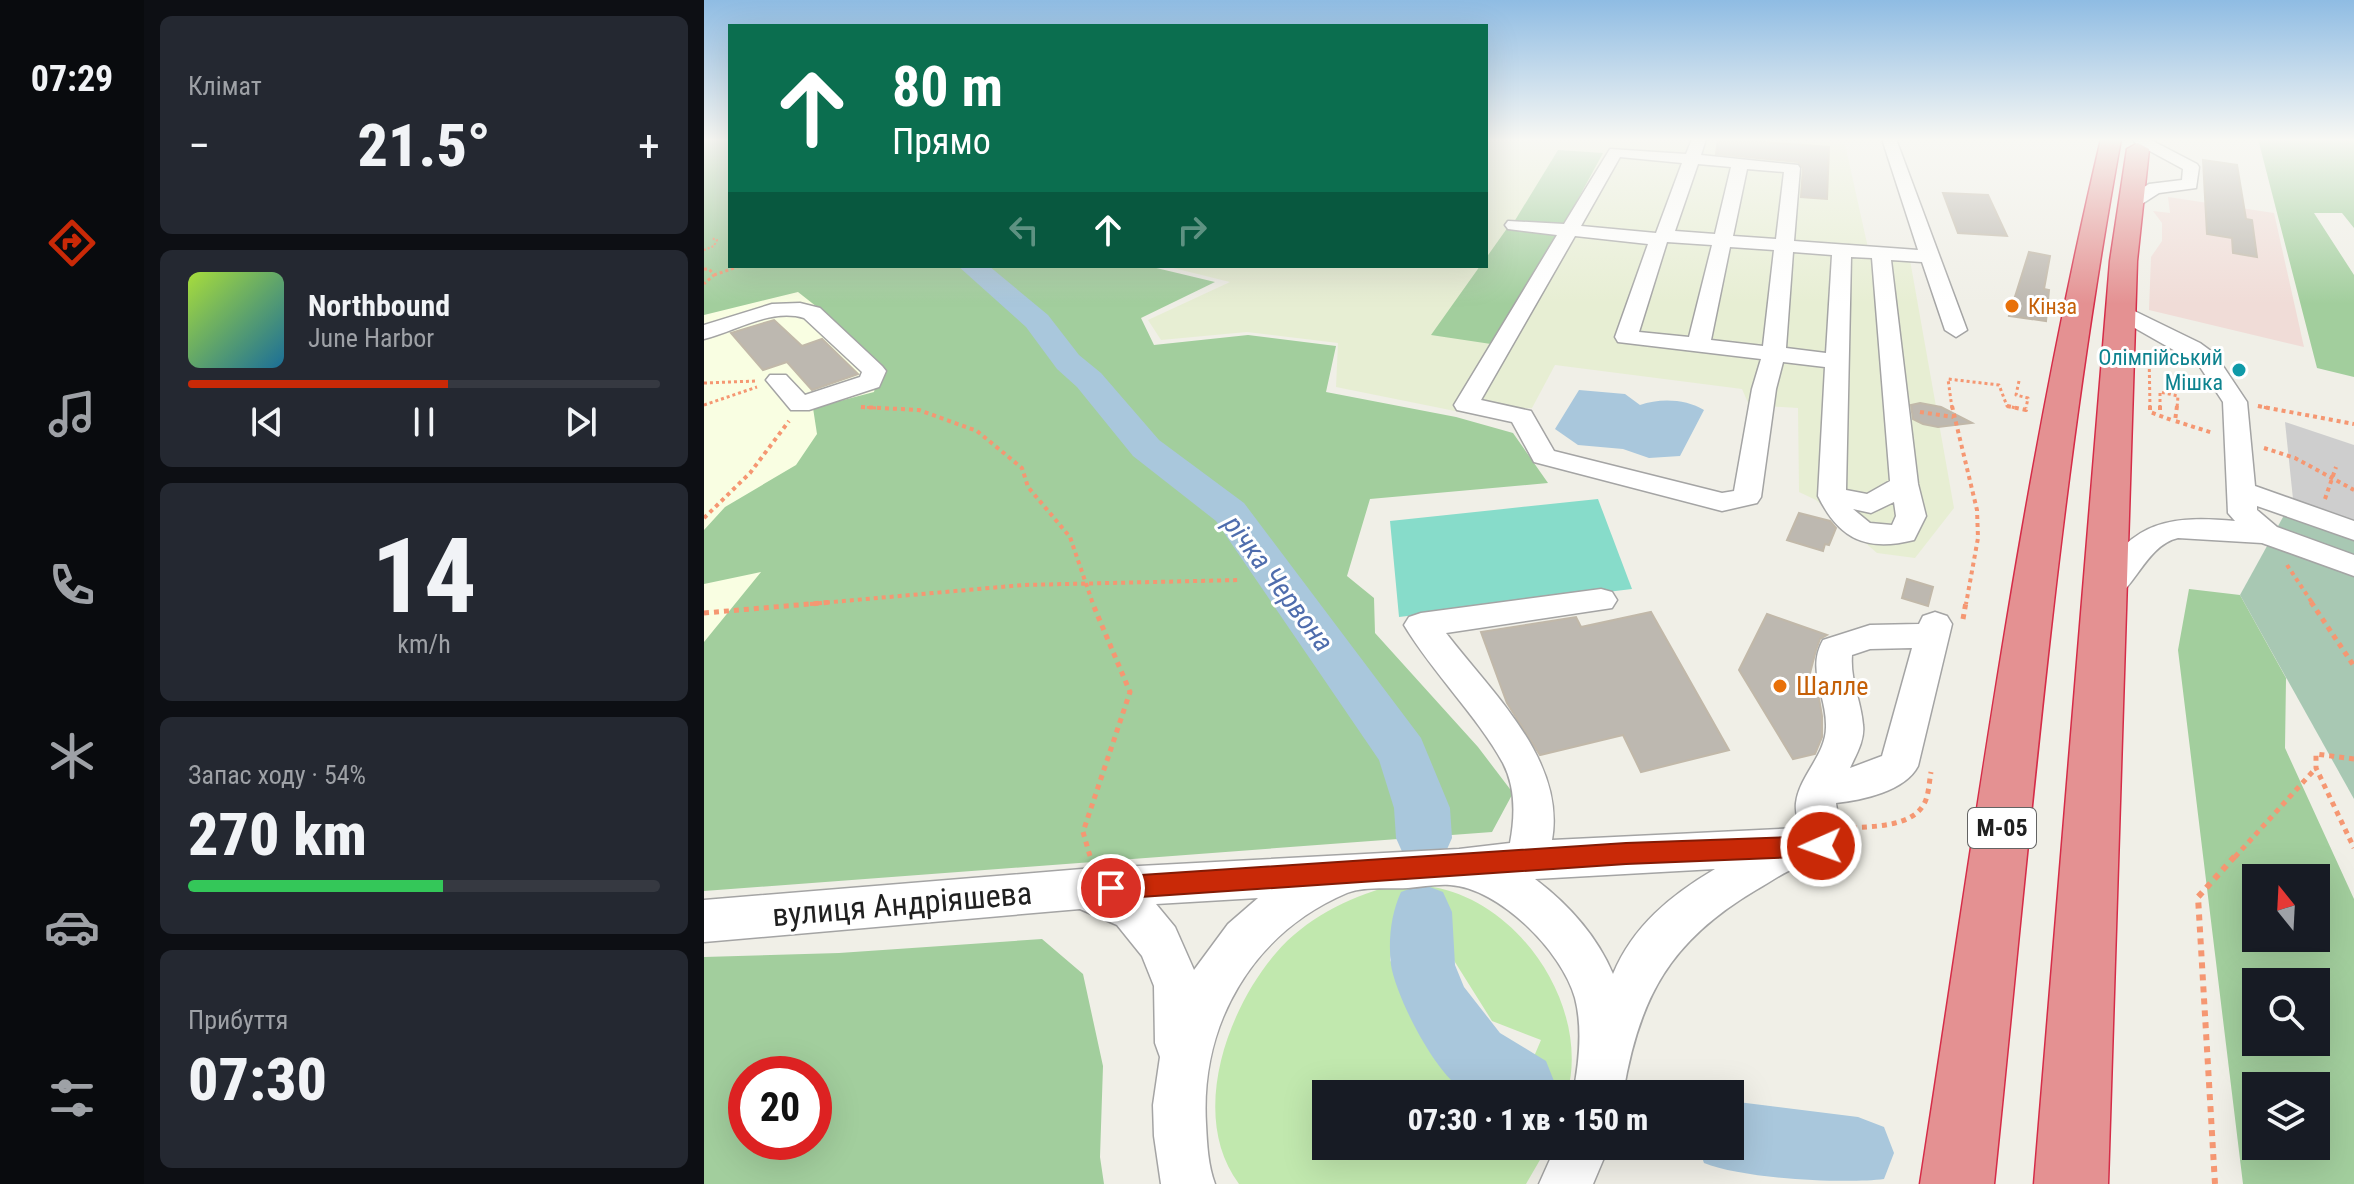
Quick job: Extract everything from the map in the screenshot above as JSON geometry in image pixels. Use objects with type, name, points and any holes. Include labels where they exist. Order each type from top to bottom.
[{"type":"highway","name":"М-05","points":[[1957,1184],[2030,618],[2085,264],[2111,194]]},
{"type":"highway","points":[[2071,1184],[2128,194]]},
{"type":"street","points":[[1591,194],[1491,357],[1466,405],[1522,416],[1544,456],[1722,502],[1747,497],[1764,389],[1774,354],[1789,194]]},
{"type":"street","points":[[1679,194],[1626,337],[1837,361]]},
{"type":"street","points":[[1699,345],[1733,194]]},
{"type":"street","points":[[1908,194],[1956,330]]},
{"type":"street","points":[[2128,205],[2145,194]]},
{"type":"street","points":[[1514,225],[1930,257]]},
{"type":"street","points":[[1842,250],[1832,496],[1842,518],[1863,533],[1887,536],[1903,533],[1911,516],[1904,484],[1881,254]]},
{"type":"street","points":[[709,323],[782,309],[804,310],[812,313],[873,367],[870,382],[800,405],[778,380]]},
{"type":"street","points":[[2120,310],[2207,359],[2235,402],[2243,513],[2266,534]]},
{"type":"street","points":[[1832,496],[1871,504],[1904,484]]},
{"type":"street","points":[[2241,491],[2354,531]]},
{"type":"street","points":[[2104,594],[2143,546],[2165,531],[2180,528],[2266,534],[2354,566]]},
{"type":"street","points":[[1527,860],[1534,825],[1533,797],[1521,759],[1421,625],[1601,600]]},
{"type":"street","points":[[1451,866],[1821,846],[1816,802],[1822,787],[1842,744],[1845,726],[1833,676],[1835,649],[1847,642],[1934,630],[1899,766],[1874,780],[1848,786],[1822,787]]},
{"type":"street","points":[[1601,1078],[1633,984],[1652,948],[1694,905],[1797,846]]},
{"type":"street","points":[[1451,866],[1498,880],[1539,907],[1572,946],[1598,995],[1601,1078]]},
{"type":"street","name":"вулиця Андріяшева","points":[[704,921],[1086,875],[1341,874],[1451,866]]},
{"type":"street","points":[[1180,1069],[1198,1010],[1228,959],[1267,917],[1341,874]]},
{"type":"street","points":[[1086,875],[1133,910],[1159,942],[1177,986],[1178,1113],[1188,1184]]},
{"type":"street","points":[[1566,1184],[1577,1160]]},
{"type":"path","points":[[704,250],[714,246],[717,240],[711,238]]},
{"type":"path","points":[[704,284],[714,275],[734,268]]},
{"type":"path","points":[[704,269],[709,269],[714,275]]},
{"type":"path","points":[[2149,324],[2150,412],[2175,421]]},
{"type":"path","points":[[1948,379],[1999,385],[2007,406],[2026,410],[2028,398],[2016,395],[2019,381]]},
{"type":"path","points":[[704,383],[778,380]]},
{"type":"path","points":[[704,405],[778,380]]},
{"type":"path","points":[[2160,411],[2160,392],[2178,396],[2177,411]]},
{"type":"path","points":[[2235,402],[2354,424]]},
{"type":"path","points":[[704,518],[762,462],[800,405],[919,410],[977,431],[1022,468],[1028,487],[1070,537],[1084,583],[1130,692],[1083,832],[1086,875]]},
{"type":"path","points":[[1897,409],[1953,417]]},
{"type":"path","points":[[2318,518],[2336,467]]},
{"type":"path","points":[[2266,534],[2354,666]]},
{"type":"path","points":[[704,613],[1023,585],[1240,580]]},
{"type":"path","points":[[2354,759],[2316,754],[2316,768],[2354,848]]},
{"type":"path","points":[[2215,1184],[2198,897],[2316,768]]},
{"type":"shaded area","points":[[704,194],[710,194],[728,268],[985,325],[704,826]]},
{"type":"shaded area","points":[[1488,194],[1856,194],[1870,257],[1910,260],[1954,508],[1915,558],[1877,553],[1816,500],[1799,492],[1798,408],[1749,405],[1742,389],[1555,365],[1532,408],[1460,412],[1336,387],[1338,343],[1247,332],[1161,340],[1148,320],[1230,282],[1173,268],[1488,268]]},
{"type":"shaded area","points":[[2168,197],[2274,213],[2304,347],[2149,310],[2151,257],[2162,241],[2162,223],[2153,211],[2170,213]]},
{"type":"shaded area","points":[[1579,390],[1625,394],[1640,405],[1673,401],[1704,410],[1680,456],[1649,458],[1623,449],[1578,445],[1555,429]]},
{"type":"shaded area","points":[[2285,422],[2354,445],[2354,520],[2293,499]]},
{"type":"shaded area","points":[[1598,499],[1632,589],[1399,617],[1390,521]]},
{"type":"shaded area","points":[[2293,499],[2354,520],[2354,799],[2240,595]]},
{"type":"green space","points":[[704,194],[728,194],[728,268],[1156,268],[1215,282],[1141,318],[1154,345],[1248,335],[1336,346],[1326,392],[1456,417],[1513,433],[1548,483],[1370,499],[1347,576],[1374,598],[1375,633],[1478,747],[1513,793],[1492,832],[704,891],[704,642],[761,572],[704,584],[704,530],[725,507],[796,465],[817,434],[813,408],[874,392],[880,366],[826,314],[798,292],[704,315]]},
{"type":"green space","points":[[1531,194],[1581,194],[1565,223],[1514,222]]},
{"type":"green space","points":[[2272,194],[2354,194],[2354,228],[2342,213],[2314,213],[2354,275],[2354,377],[2317,368]]},
{"type":"green space","points":[[1508,227],[1553,232],[1556,235],[1491,344],[1431,335],[1479,268],[1488,268],[1488,255]]},
{"type":"green space","points":[[2189,589],[2240,595],[2286,678],[2285,748],[2354,899],[2354,1184],[2243,1184],[2178,650]]},
{"type":"green space","points":[[1390,886],[1433,887],[1465,897],[1494,914],[1520,937],[1542,964],[1558,995],[1569,1028],[1572,1061],[1569,1080],[1524,1080],[1541,1040],[1492,1021],[1443,943],[1436,905],[1395,911],[1390,960],[1452,1080],[1312,1080],[1312,1160],[1540,1160],[1526,1184],[1239,1184],[1224,1157],[1217,1128],[1216,1097],[1220,1065],[1229,1034],[1258,977],[1287,941],[1313,920],[1358,897]]},
{"type":"green space","points":[[1042,939],[1083,974],[1103,1066],[1100,1157],[1104,1184],[704,1184],[704,957],[839,953]]},
{"type":"building","points":[[1801,194],[1827,194],[1827,199],[1801,197]]},
{"type":"building","points":[[1943,194],[1988,195],[2007,236],[1958,233]]},
{"type":"building","points":[[2205,194],[2242,194],[2246,219],[2252,220],[2257,257],[2233,253],[2232,238],[2207,234]]},
{"type":"building","points":[[2029,252],[2050,256],[2044,289],[2049,290],[2046,321],[2009,316]]},
{"type":"building","points":[[774,320],[802,346],[822,339],[858,374],[812,390],[787,362],[763,370],[731,333]]},
{"type":"building","points":[[1920,403],[1941,407],[1972,423],[1938,427],[1923,424],[1913,419],[1911,405]]},
{"type":"building","points":[[1799,513],[1830,521],[1836,528],[1823,551],[1787,540]]},
{"type":"building","points":[[1907,579],[1933,587],[1928,606],[1902,598]]},
{"type":"building","points":[[1651,612],[1729,750],[1641,772],[1623,735],[1540,755],[1507,703],[1481,632],[1576,617],[1581,627]]},
{"type":"building","points":[[1767,614],[1827,635],[1820,639],[1808,681],[1819,698],[1822,716],[1822,737],[1815,754],[1793,759],[1739,670]]},
{"type":"waterway","name":"річка Червона","points":[[974,268],[1037,321],[1068,362],[1089,380],[1146,448],[1230,512],[1403,753],[1422,808],[1424,838]]},
{"type":"waterway","points":[[1422,912],[1423,966],[1441,1010],[1476,1057],[1512,1080]]},
{"type":"waterway","points":[[1744,1139],[1858,1153]]},
{"type":"place","name":"Кінза","points":[[2012,306]]},
{"type":"place","name":"Олімпійський Мішка","points":[[2239,370]]},
{"type":"place","name":"Шалле","points":[[1780,686]]},
{"type":"route","points":[[1111,888],[1626,854],[1821,846]]}]
